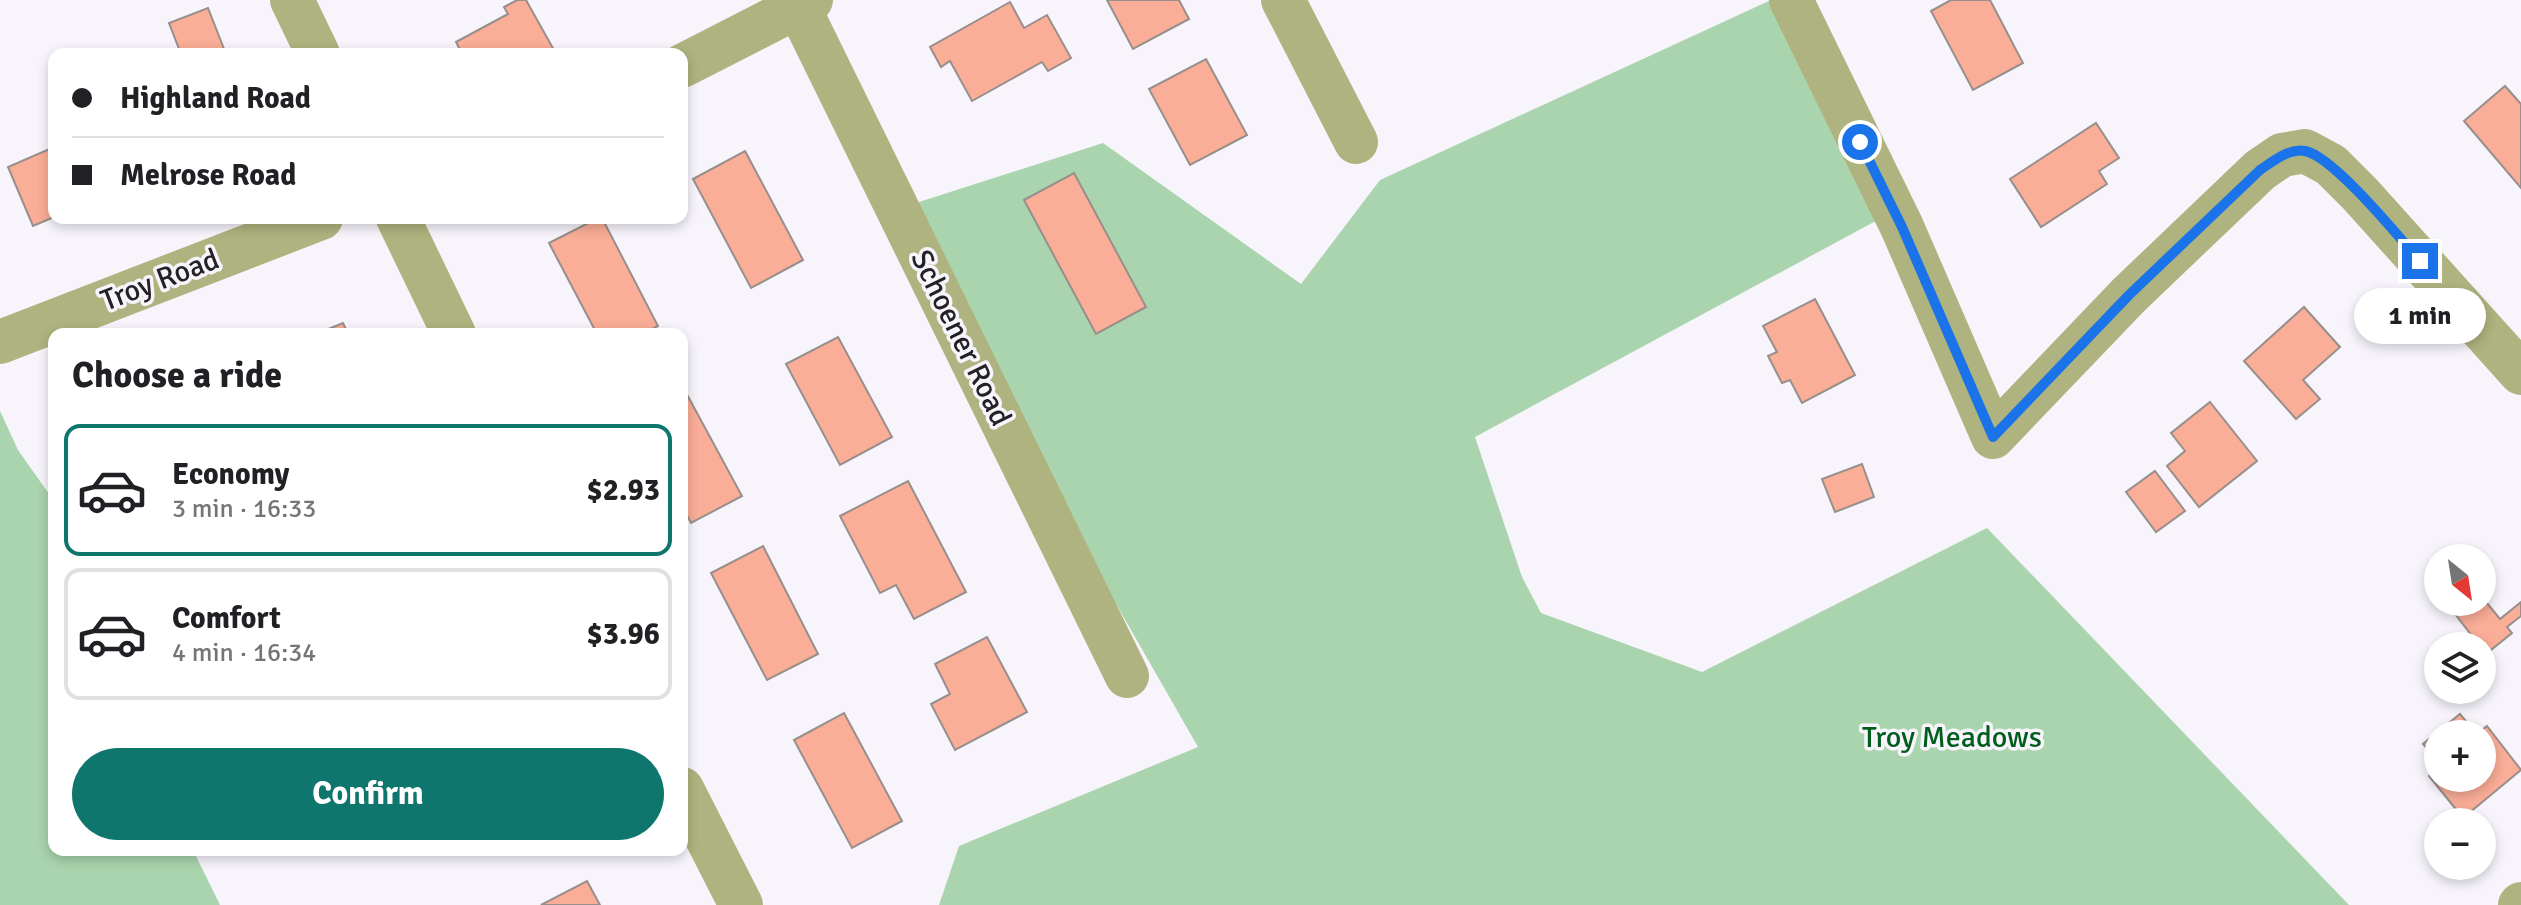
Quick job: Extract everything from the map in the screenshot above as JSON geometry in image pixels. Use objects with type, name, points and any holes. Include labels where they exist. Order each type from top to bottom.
[{"type":"street","points":[[292,0],[315,48]]},
{"type":"street","points":[[1283,0],[1356,142]]},
{"type":"street","points":[[1791,0],[1902,227],[1993,437],[2129,295],[2260,170],[2282,155],[2305,151],[2331,165],[2360,194],[2521,373]]},
{"type":"street","points":[[688,63],[802,2]]},
{"type":"street","name":"Schoener Road","points":[[802,2],[1127,676]]},
{"type":"street","name":"Troy Road","points":[[0,342],[305,224]]},
{"type":"street","points":[[401,224],[451,328]]},
{"type":"street","points":[[688,801],[741,905]]},
{"type":"green space","name":"Troy Meadows","points":[[1771,0],[1885,216],[1475,437],[1522,577],[1541,613],[1702,672],[1987,528],[2349,905],[939,905],[959,846],[1198,747],[891,211],[1103,143],[1301,284],[1380,180]]},
{"type":"green space","points":[[0,411],[18,450],[48,492],[48,856],[196,856],[220,905],[0,905]]},
{"type":"building","points":[[517,0],[526,0],[553,48],[459,48],[456,42],[508,14],[504,7]]},
{"type":"building","points":[[1107,0],[1179,0],[1189,19],[1133,49]]},
{"type":"building","points":[[1951,0],[1990,0],[2023,63],[1973,90],[1931,11]]},
{"type":"building","points":[[1010,2],[1024,28],[1047,15],[1071,58],[1048,71],[1042,62],[972,101],[950,61],[941,67],[930,47]]},
{"type":"building","points":[[208,8],[224,48],[179,48],[169,23]]},
{"type":"building","points":[[1206,59],[1247,135],[1190,165],[1149,89]]},
{"type":"building","points":[[2505,86],[2521,104],[2521,188],[2464,121]]},
{"type":"building","points":[[2096,123],[2119,158],[2099,171],[2107,184],[2041,227],[2010,179]]},
{"type":"building","points":[[48,150],[48,220],[33,226],[8,167]]},
{"type":"building","points":[[745,151],[803,260],[751,288],[693,179]]},
{"type":"building","points":[[1074,173],[1146,307],[1096,334],[1024,200]]},
{"type":"building","points":[[586,224],[605,224],[658,326],[594,328],[549,243]]},
{"type":"building","points":[[1815,299],[1855,375],[1802,403],[1790,380],[1782,383],[1768,356],[1777,352],[1763,326]]},
{"type":"building","points":[[2304,307],[2340,347],[2303,380],[2320,399],[2296,419],[2244,361]]},
{"type":"building","points":[[838,337],[892,437],[840,465],[786,364]]},
{"type":"building","points":[[688,396],[742,496],[691,523],[688,517]]},
{"type":"building","points":[[2210,402],[2257,461],[2199,507],[2167,466],[2185,451],[2171,433]]},
{"type":"building","points":[[1862,464],[1874,497],[1835,512],[1822,479]]},
{"type":"building","points":[[2155,471],[2185,511],[2156,532],[2126,492]]},
{"type":"building","points":[[908,481],[966,592],[914,619],[896,585],[880,593],[840,516]]},
{"type":"building","points":[[763,546],[818,654],[767,680],[711,573]]},
{"type":"building","points":[[2521,602],[2521,616],[2507,627],[2512,633],[2496,646],[2496,632],[2469,632],[2457,616],[2496,614],[2500,619]]},
{"type":"building","points":[[987,637],[1027,712],[955,750],[931,704],[950,694],[935,664]]},
{"type":"building","points":[[844,713],[902,821],[852,848],[794,740]]},
{"type":"building","points":[[2496,738],[2521,770],[2496,791]]},
{"type":"building","points":[[2442,792],[2494,792],[2475,808],[2455,808]]},
{"type":"building","points":[[587,881],[600,905],[541,905]]},
{"type":"route","points":[[1860,142],[1902,227],[1993,437],[2129,295],[2260,170],[2282,155],[2305,151],[2331,165],[2420,261]]}]
